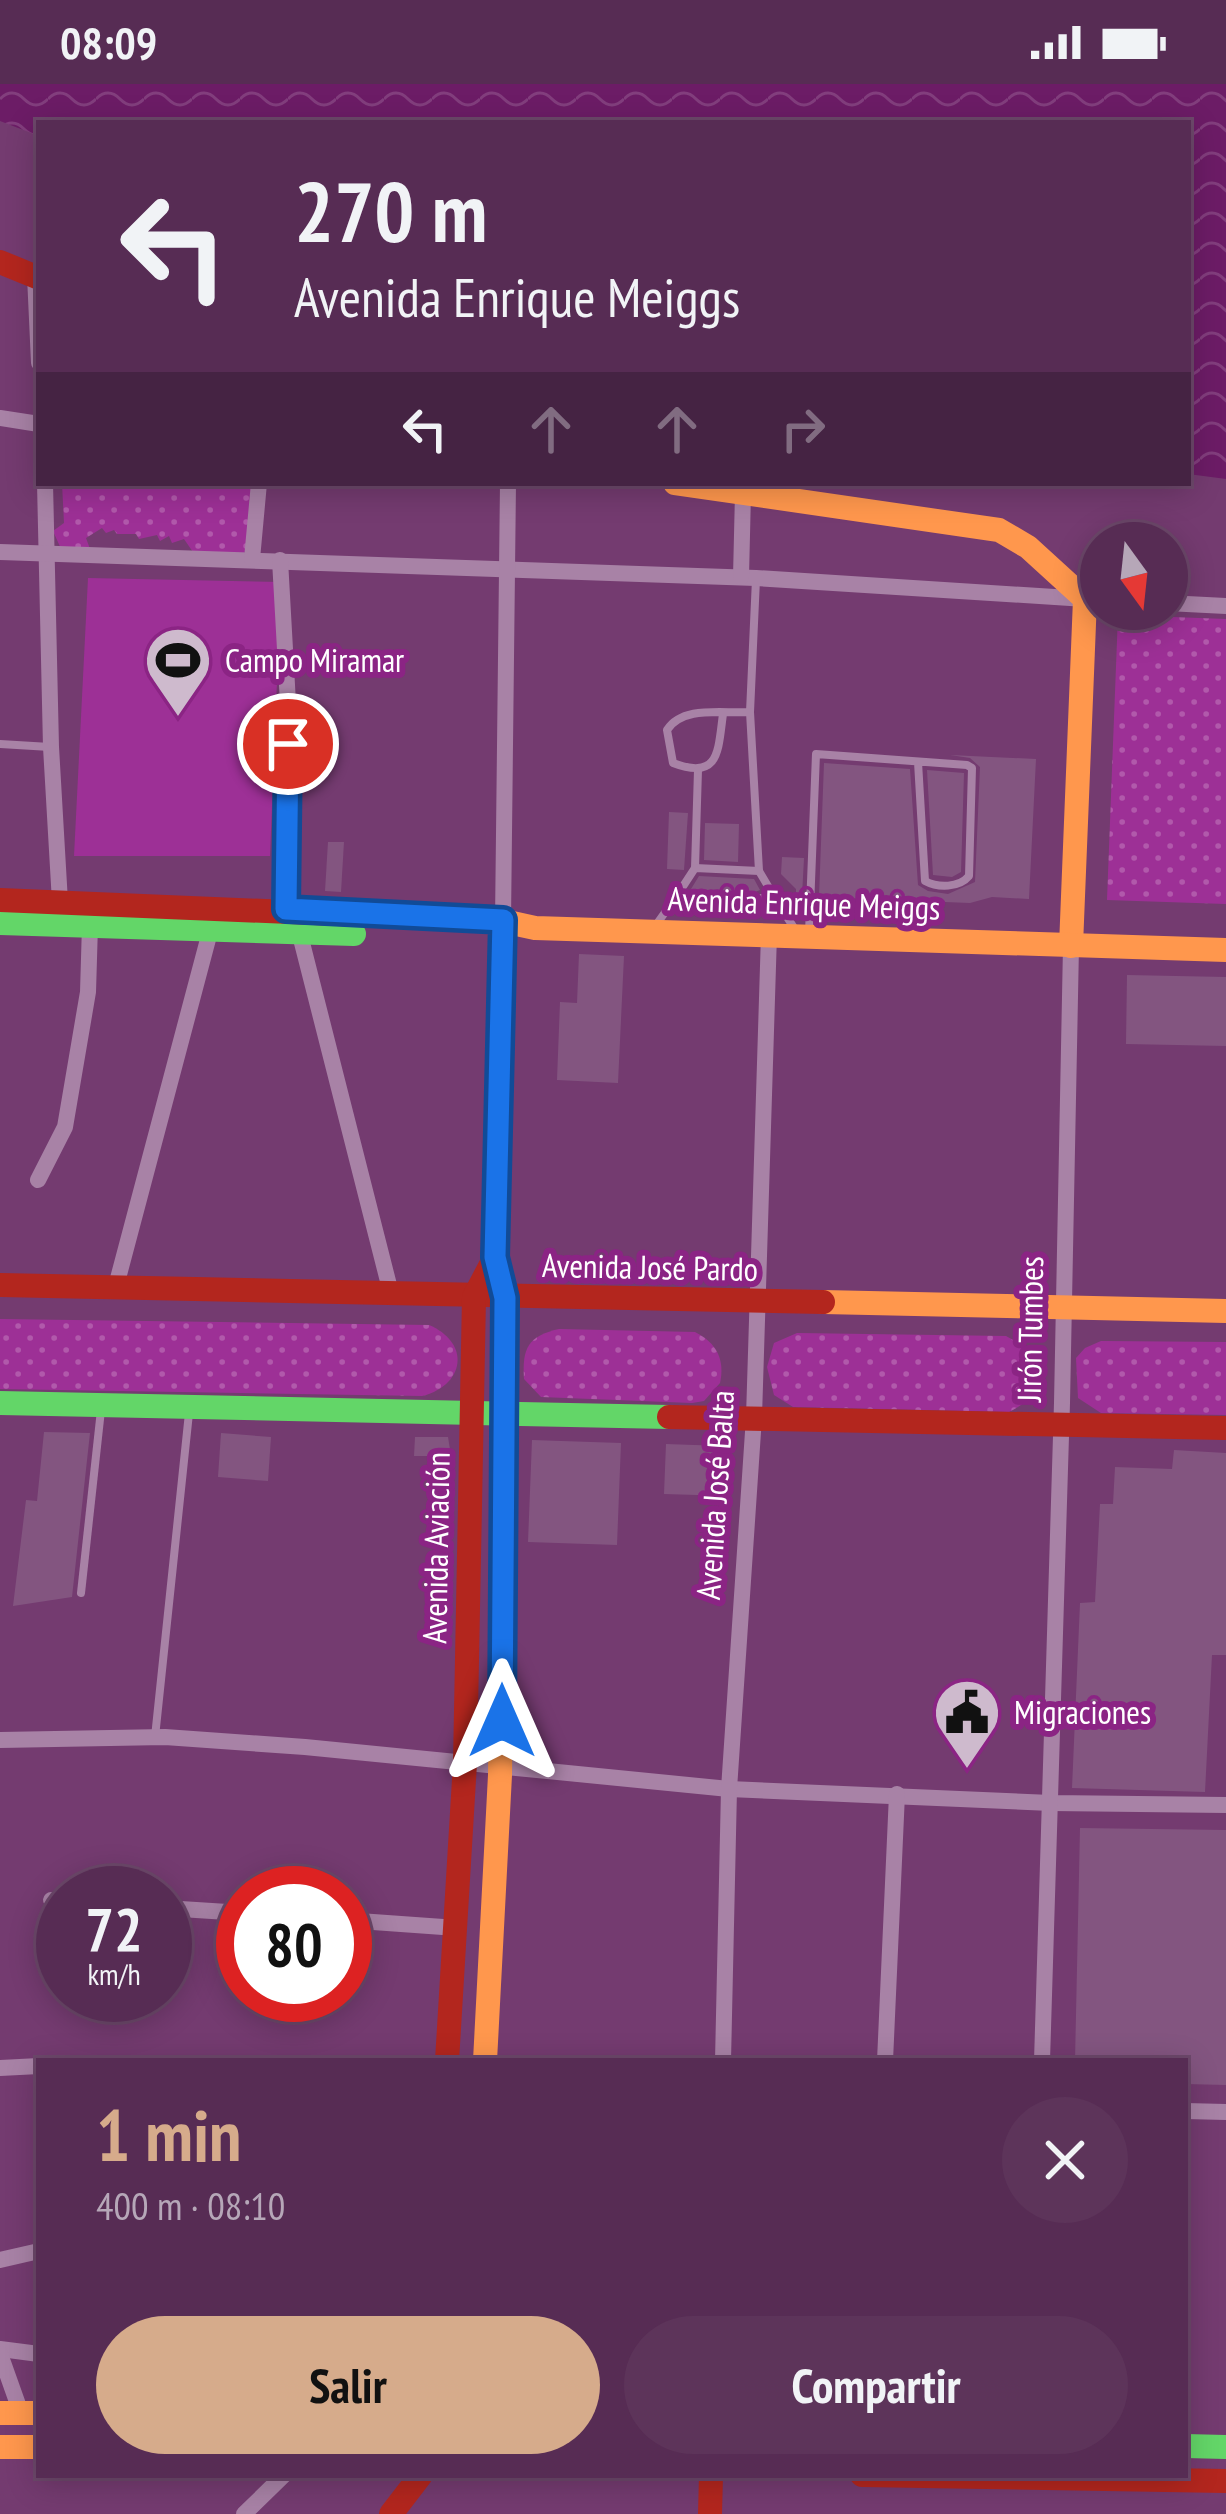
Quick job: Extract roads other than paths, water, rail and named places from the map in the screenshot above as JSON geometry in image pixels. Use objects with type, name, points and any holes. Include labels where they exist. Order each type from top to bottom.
[{"type":"main road","points":[[0,262],[36,277]]},
{"type":"main road","points":[[695,486],[999,530],[1080,589]]},
{"type":"main road","name":"Jirón Tumbes","points":[[1071,946],[1091,630]]},
{"type":"main road","name":"Avenida Enrique Meiggs","points":[[0,900],[502,931],[804,934],[1226,950]]},
{"type":"main road","name":"Avenida Enrique Meiggs","points":[[0,923],[211,928],[292,920]]},
{"type":"main road","name":"Avenida Aviación","points":[[485,2058],[496,1936],[501,1766],[505,1298],[495,1257],[502,931]]},
{"type":"main road","name":"Avenida Aviación","points":[[447,2058],[465,1763],[475,1297],[495,1257]]},
{"type":"main road","name":"Avenida José Pardo","points":[[0,1286],[1226,1311]]},
{"type":"main road","points":[[0,1403],[1226,1428]]},
{"type":"main road","points":[[0,2446],[36,2447]]},
{"type":"main road","points":[[1188,2446],[1226,2447]]},
{"type":"main road","points":[[391,2513],[396,2478]]},
{"type":"main road","points":[[391,2513],[419,2478]]},
{"type":"main road","points":[[710,2478],[710,2514]]},
{"type":"main road","points":[[1111,2478],[1226,2481]]},
{"type":"street","points":[[0,418],[36,424]]},
{"type":"street","points":[[45,486],[60,902]]},
{"type":"street","points":[[252,560],[259,486]]},
{"type":"street","name":"Avenida Aviación","points":[[502,931],[508,486]]},
{"type":"street","points":[[743,493],[749,577]]},
{"type":"street","points":[[0,553],[749,577],[1080,598]]},
{"type":"street","points":[[280,560],[292,920],[391,1293]]},
{"type":"street","points":[[1188,604],[1226,606]]},
{"type":"street","points":[[38,1180],[65,1127],[88,992],[90,926]]},
{"type":"street","points":[[116,1286],[211,928]]},
{"type":"street","name":"Avenida José Balta","points":[[723,2058],[729,1789],[754,1417],[769,934]]},
{"type":"street","name":"Jirón Tumbes","points":[[1042,2058],[1071,946]]},
{"type":"street","points":[[0,1740],[155,1737],[729,1789],[1051,1803],[1226,1805]]},
{"type":"street","points":[[885,2058],[897,1794]]},
{"type":"street","points":[[372,1922],[457,1928]]},
{"type":"street","points":[[0,2068],[36,2066]]},
{"type":"street","points":[[1188,2111],[1226,2112]]},
{"type":"street","points":[[0,2260],[36,2252]]},
{"type":"street","points":[[20,2413],[0,2352],[36,2354]]},
{"type":"street","points":[[244,2514],[281,2478]]},
{"type":"lane","points":[[749,577],[759,871],[804,934]]},
{"type":"lane","points":[[723,714],[718,755],[710,765],[698,770],[670,759],[667,730],[677,718],[687,714],[750,712]]},
{"type":"lane","points":[[0,745],[52,747]]},
{"type":"lane","points":[[804,934],[816,754],[967,765],[973,771],[971,868],[963,881],[947,886],[925,881],[918,762]]},
{"type":"lane","points":[[652,931],[695,868],[698,770]]},
{"type":"lane","points":[[695,868],[759,871]]},
{"type":"lane","points":[[676,897],[688,896]]},
{"type":"lane","points":[[759,898],[775,898]]},
{"type":"lane","points":[[81,1593],[102,1405]]},
{"type":"lane","points":[[155,1737],[190,1406]]},
{"type":"water","points":[[0,84],[1226,84],[1226,479],[1191,474],[1191,120],[36,120],[36,135],[0,121]]},
{"type":"place","name":"Campo Miramar","points":[[178,719]]},
{"type":"place","name":"Migraciones","points":[[967,1771]]}]
